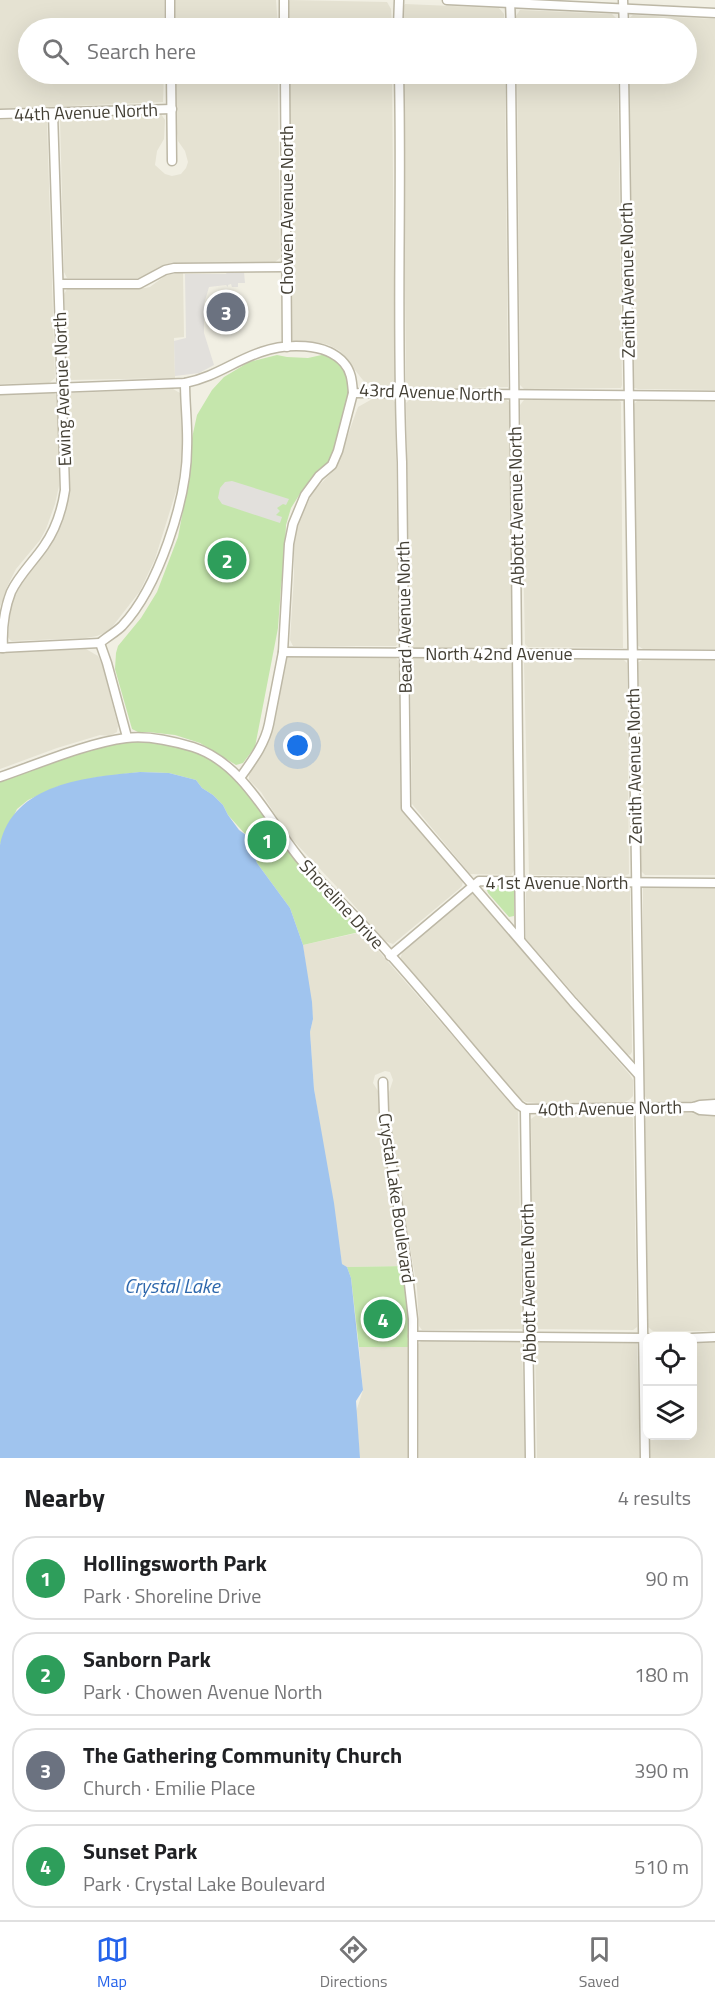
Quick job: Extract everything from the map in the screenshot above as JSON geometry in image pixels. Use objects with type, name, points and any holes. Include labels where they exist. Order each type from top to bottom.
[{"type":"street","points":[[170,0],[170,18]]},
{"type":"street","points":[[284,0],[284,18]]},
{"type":"street","points":[[398,18],[399,0]]},
{"type":"street","points":[[447,0],[623,5],[715,13]]},
{"type":"street","points":[[511,2],[511,18]]},
{"type":"street","points":[[171,84],[172,161]]},
{"type":"street","name":"Chowen Avenue North","points":[[285,84],[287,347]]},
{"type":"street","name":"Beard Avenue North","points":[[399,84],[399,394],[402,462],[406,808],[638,1074]]},
{"type":"street","name":"Abbott Avenue North","points":[[511,84],[520,939]]},
{"type":"street","name":"Zenith Avenue North","points":[[624,84],[638,1074],[646,1332]]},
{"type":"street","name":"44th Avenue North","points":[[0,114],[172,109]]},
{"type":"street","name":"Ewing Avenue North","points":[[2,648],[4,622],[11,594],[19,577],[44,546],[62,510],[65,490],[53,113]]},
{"type":"street","points":[[59,284],[139,284],[165,270],[174,268],[287,267]]},
{"type":"street","name":"43rd Avenue North","points":[[0,390],[185,383],[202,380],[262,351],[287,347],[315,347],[332,353],[344,362],[349,370],[353,393],[715,396]]},
{"type":"street","points":[[2,648],[100,642],[121,627],[144,593],[166,547],[177,514],[188,448],[185,383]]},
{"type":"street","points":[[240,778],[267,733],[283,652],[293,524],[305,495],[332,465],[339,451],[353,393]]},
{"type":"street","points":[[100,642],[127,737]]},
{"type":"street","name":"North 42nd Avenue","points":[[283,652],[715,655]]},
{"type":"street","name":"Shoreline Drive","points":[[0,777],[127,737],[158,739],[196,748],[213,757],[240,778],[301,860],[390,956],[519,1105],[525,1109]]},
{"type":"street","name":"41st Avenue North","points":[[390,956],[478,880],[715,883]]},
{"type":"street","name":"Crystal Lake Boulevard","points":[[383,1082],[384,1113],[411,1296],[413,1458]]},
{"type":"street","points":[[694,1107],[715,1104]]},
{"type":"street","points":[[694,1107],[700,1110],[715,1111]]},
{"type":"street","name":"40th Avenue North","points":[[525,1109],[694,1107]]},
{"type":"street","name":"Abbott Avenue North","points":[[525,1109],[531,1458]]},
{"type":"street","points":[[413,1336],[643,1338]]},
{"type":"street","points":[[697,1338],[715,1338]]},
{"type":"street","name":"Zenith Avenue North","points":[[645,1458],[646,1386]]},
{"type":"shaded area","points":[[0,0],[164,0],[164,18],[18,18],[18,84],[164,84],[163,102],[0,109]]},
{"type":"shaded area","points":[[175,0],[276,0],[277,18],[175,18]]},
{"type":"shaded area","points":[[290,0],[387,2],[391,9],[391,18],[288,18]]},
{"type":"shaded area","points":[[405,4],[499,8],[504,18],[402,18],[402,9]]},
{"type":"shaded area","points":[[520,10],[612,14],[616,18],[516,18]]},
{"type":"shaded area","points":[[633,15],[694,18],[629,18]]},
{"type":"shaded area","points":[[697,18],[715,19],[715,390],[638,389],[632,384],[628,84],[697,84]]},
{"type":"shaded area","points":[[176,84],[278,84],[280,258],[275,262],[171,263],[143,278],[67,278],[64,272],[60,120],[64,117],[161,114],[165,120],[164,139],[157,151],[155,165],[165,174],[172,176],[181,174],[188,162],[185,151],[178,141]]},
{"type":"shaded area","points":[[288,84],[392,84],[395,383],[391,388],[366,384],[340,351],[316,342],[295,343],[292,340]]},
{"type":"shaded area","points":[[403,84],[505,84],[508,387],[411,389],[406,385]]},
{"type":"shaded area","points":[[517,84],[618,84],[622,385],[621,388],[524,389],[520,385]]},
{"type":"shaded area","points":[[43,119],[47,121],[55,378],[49,383],[0,384],[0,120]]},
{"type":"shaded area","points":[[183,272],[184,337],[174,338],[175,378],[69,380],[64,294],[67,289],[145,288],[166,275]]},
{"type":"shaded area","points":[[227,272],[244,272],[245,283],[238,283],[238,287],[232,287],[231,284],[228,287],[226,285],[209,287],[204,304],[204,333],[214,365],[199,373],[175,376],[174,341],[186,338],[185,274],[226,274]]},
{"type":"shaded area","points":[[173,389],[180,393],[183,447],[178,485],[155,559],[140,591],[109,631],[97,636],[10,640],[8,637],[11,605],[21,581],[48,545],[69,482],[68,395],[70,393]]},
{"type":"shaded area","points":[[54,393],[58,396],[59,467],[59,486],[55,504],[46,529],[16,569],[0,607],[0,395]]},
{"type":"shaded area","points":[[374,398],[391,398],[395,402],[399,642],[396,646],[293,646],[290,640],[296,527],[313,492],[331,473],[340,457],[358,407]]},
{"type":"shaded area","points":[[410,399],[505,399],[509,402],[513,643],[508,648],[414,648],[410,645],[406,403]]},
{"type":"shaded area","points":[[524,400],[618,400],[621,402],[623,648],[528,647],[525,644],[520,405]]},
{"type":"shaded area","points":[[638,400],[715,400],[715,649],[643,649],[637,645],[633,405]]},
{"type":"shaded area","points":[[232,481],[289,499],[286,505],[283,504],[277,508],[280,511],[276,515],[282,517],[280,523],[222,504],[218,498],[220,488],[225,482]]},
{"type":"shaded area","points":[[86,649],[98,656],[102,664],[118,726],[117,732],[109,736],[100,735],[57,748],[0,769],[0,653]]},
{"type":"shaded area","points":[[287,657],[395,657],[399,661],[402,811],[463,881],[459,889],[393,944],[382,940],[345,895],[337,891],[337,887],[288,835],[261,792],[249,780],[249,773],[260,758],[267,739]]},
{"type":"shaded area","points":[[413,657],[511,659],[513,663],[515,869],[511,875],[470,874],[412,804],[410,661]]},
{"type":"shaded area","points":[[622,658],[627,663],[629,874],[624,876],[529,875],[524,663],[528,659]]},
{"type":"shaded area","points":[[644,659],[715,660],[715,875],[645,875],[641,871],[637,663]]},
{"type":"shaded area","points":[[532,885],[630,887],[632,1052],[630,1055],[626,1054],[526,939],[526,889]]},
{"type":"shaded area","points":[[643,886],[715,887],[715,1101],[653,1103],[648,1101],[643,1093]]},
{"type":"shaded area","points":[[469,894],[474,894],[630,1075],[633,1080],[633,1096],[629,1100],[622,1103],[537,1103],[526,1102],[519,1098],[400,960],[402,953]]},
{"type":"shaded area","points":[[362,932],[518,1111],[522,1329],[422,1330],[419,1326],[417,1288],[389,1111],[389,1092],[393,1080],[390,1072],[385,1071],[375,1075],[373,1083],[378,1091],[380,1119],[402,1266],[347,1267],[342,1264],[314,1089],[310,1032],[313,1019],[303,945]]},
{"type":"shaded area","points":[[625,1112],[633,1118],[637,1327],[633,1330],[536,1329],[533,1325],[531,1119],[539,1113]]},
{"type":"shaded area","points":[[652,1112],[715,1114],[715,1331],[653,1331],[648,1327],[644,1120]]},
{"type":"shaded area","points":[[422,1340],[519,1341],[522,1343],[525,1458],[419,1458],[418,1344]]},
{"type":"shaded area","points":[[540,1340],[633,1341],[637,1343],[640,1458],[537,1458],[535,1345]]},
{"type":"shaded area","points":[[697,1341],[715,1341],[715,1458],[650,1458],[649,1440],[697,1440]]},
{"type":"shaded area","points":[[359,1347],[408,1347],[409,1458],[360,1458],[356,1412],[363,1390]]},
{"type":"green space","points":[[326,354],[335,356],[346,368],[348,397],[339,440],[330,462],[319,469],[303,489],[291,508],[286,525],[278,628],[255,747],[243,763],[236,765],[200,743],[175,735],[138,732],[132,729],[115,669],[116,653],[118,646],[141,618],[157,592],[178,537],[197,415],[212,390],[224,377],[249,362],[277,355],[308,358]]},
{"type":"green space","points":[[127,737],[196,748],[240,778],[271,820],[368,930],[303,945],[290,908],[257,863],[246,835],[228,815],[223,805],[196,780],[169,773],[140,772],[98,777],[59,786],[28,800],[17,809],[0,845],[0,777]]},
{"type":"green space","points":[[490,886],[514,888],[514,916],[509,917],[488,893]]},
{"type":"green space","points":[[407,1266],[414,1347],[359,1347],[351,1278],[347,1267]]},
{"type":"water","name":"Crystal Lake","points":[[140,772],[169,773],[196,780],[223,805],[239,830],[246,835],[257,863],[290,908],[303,945],[312,1002],[313,1019],[310,1032],[314,1089],[342,1264],[347,1267],[351,1278],[363,1390],[356,1401],[360,1458],[0,1458],[0,845],[8,824],[20,808],[36,796],[76,781]]},
{"type":"place","name":"The Gathering Community Church","points":[[226,312]]},
{"type":"place","name":"Sanborn Park","points":[[227,560]]},
{"type":"place","name":"Hollingsworth Park","points":[[267,840]]},
{"type":"place","name":"Sunset Park","points":[[383,1319]]}]
